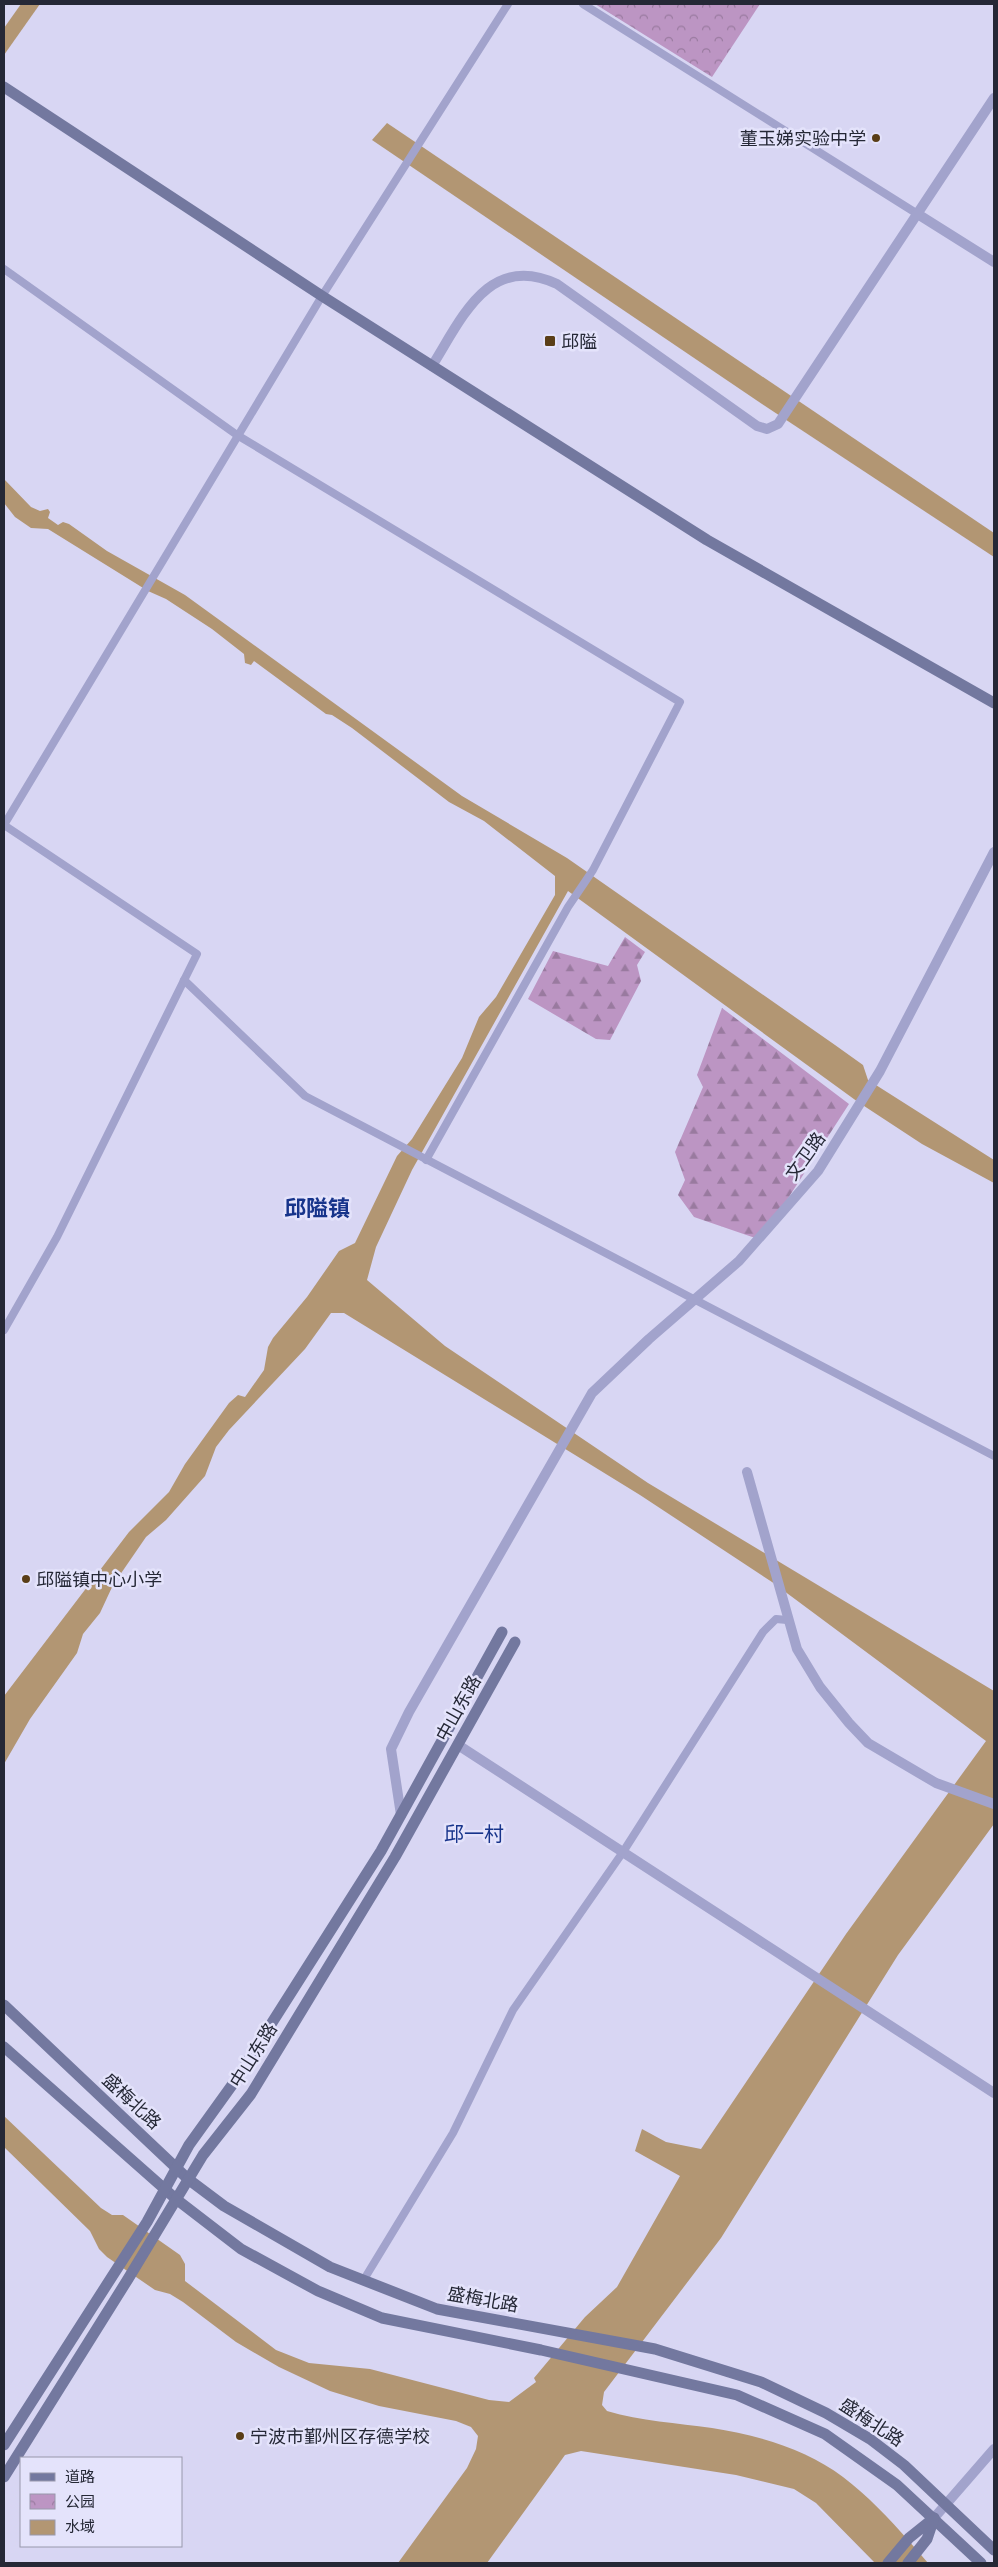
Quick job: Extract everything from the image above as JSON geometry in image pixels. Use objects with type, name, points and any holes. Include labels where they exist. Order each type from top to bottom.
[{"type":"main road","points":[[4,86],[322,296],[707,540],[994,703]]},
{"type":"main road","name":"中山东路","points":[[4,2445],[146,2222],[176,2166],[236,2081],[381,1851],[502,1632]]},
{"type":"main road","name":"中山东路","points":[[4,2477],[128,2279],[203,2154],[251,2094],[395,1857],[515,1642]]},
{"type":"main road","name":"盛梅北路","points":[[4,2004],[188,2179],[224,2206],[330,2267],[437,2309],[655,2349],[761,2382],[826,2413],[884,2449],[947,2503],[994,2550]]},
{"type":"main road","name":"盛梅北路","points":[[4,2047],[176,2199],[241,2249],[318,2290],[382,2318],[542,2350],[737,2395],[825,2434],[897,2485],[981,2563]]},
{"type":"main road","points":[[888,2563],[909,2538],[934,2518]]},
{"type":"main road","points":[[908,2563],[927,2539],[934,2518]]},
{"type":"street","points":[[4,1330],[57,1237],[197,954],[4,825],[322,296],[508,4]]},
{"type":"street","points":[[583,4],[994,262]]},
{"type":"street","points":[[432,366],[481,292],[497,282],[519,274],[541,276],[557,284],[757,426],[767,429],[778,424],[916,213],[994,98]]},
{"type":"street","points":[[4,269],[237,435],[680,702],[593,870],[568,907],[426,1160]]},
{"type":"street","name":"文卫路","points":[[400,1815],[392,1749],[409,1712],[494,1568],[592,1392],[739,1260],[818,1171],[880,1071],[994,852]]},
{"type":"street","points":[[184,980],[305,1096],[994,1456]]},
{"type":"street","points":[[747,1472],[787,1620],[797,1649],[820,1687],[848,1723],[868,1743],[936,1783],[994,1804]]},
{"type":"street","points":[[363,2281],[453,2133],[513,2010],[623,1852],[763,1632],[776,1619],[787,1620]]},
{"type":"street","points":[[458,1745],[994,2093]]},
{"type":"street","points":[[934,2518],[994,2449]]},
{"type":"green space","points":[[595,4],[760,4],[712,77]]},
{"type":"green space","points":[[625,937],[645,952],[637,965],[641,981],[610,1040],[596,1039],[528,999],[553,951],[608,966]]},
{"type":"green space","points":[[722,1008],[849,1104],[761,1240],[694,1217],[678,1195],[685,1180],[675,1152],[703,1087],[697,1075]]},
{"type":"water","points":[[21,4],[40,4],[4,55],[4,28]]},
{"type":"water","points":[[387,123],[994,533],[994,557],[762,404],[372,140]]},
{"type":"water","points":[[4,479],[31,507],[40,511],[48,509],[50,512],[48,518],[58,525],[63,522],[69,524],[107,551],[185,595],[462,796],[567,858],[835,1045],[863,1065],[868,1080],[994,1160],[994,1183],[922,1144],[858,1102],[568,891],[412,1170],[376,1247],[367,1280],[445,1346],[648,1483],[994,1691],[994,1824],[898,1955],[721,2238],[604,2392],[602,2405],[607,2411],[746,2435],[797,2451],[829,2467],[855,2486],[888,2518],[928,2563],[875,2563],[816,2503],[794,2489],[736,2475],[581,2451],[565,2455],[487,2563],[398,2563],[467,2468],[476,2449],[478,2436],[471,2427],[456,2421],[379,2406],[330,2391],[279,2367],[236,2342],[183,2302],[170,2294],[155,2290],[107,2257],[99,2249],[90,2231],[4,2147],[4,2116],[101,2208],[112,2215],[123,2215],[180,2255],[185,2264],[185,2281],[276,2350],[309,2363],[370,2369],[489,2400],[509,2402],[536,2382],[534,2378],[585,2317],[617,2287],[680,2176],[635,2151],[642,2129],[666,2142],[701,2149],[846,1934],[986,1741],[772,1582],[640,1495],[344,1313],[331,1313],[305,1349],[229,1430],[216,1447],[205,1476],[166,1520],[146,1537],[113,1585],[100,1613],[83,1634],[77,1653],[30,1719],[4,1764],[4,1696],[129,1532],[169,1492],[185,1464],[229,1403],[238,1395],[245,1397],[264,1370],[268,1347],[273,1338],[307,1297],[339,1251],[355,1243],[397,1156],[412,1139],[462,1058],[479,1017],[496,997],[555,895],[555,876],[484,821],[449,802],[352,728],[332,715],[326,714],[254,661],[251,665],[245,663],[244,654],[212,629],[166,599],[148,591],[48,529],[31,528],[15,517],[4,503]]},
{"type":"place","name":"董玉娣实验中学","points":[[876,138]]},
{"type":"place","name":"邱隘","points":[[550,341]]},
{"type":"place","name":"邱隘镇中心小学","points":[[26,1579]]},
{"type":"place","name":"宁波市鄞州区存德学校","points":[[240,2436]]},
{"type":"district","name":"邱隘镇","points":[[317,1208]]},
{"type":"district","name":"邱一村","points":[[474,1834]]}]
